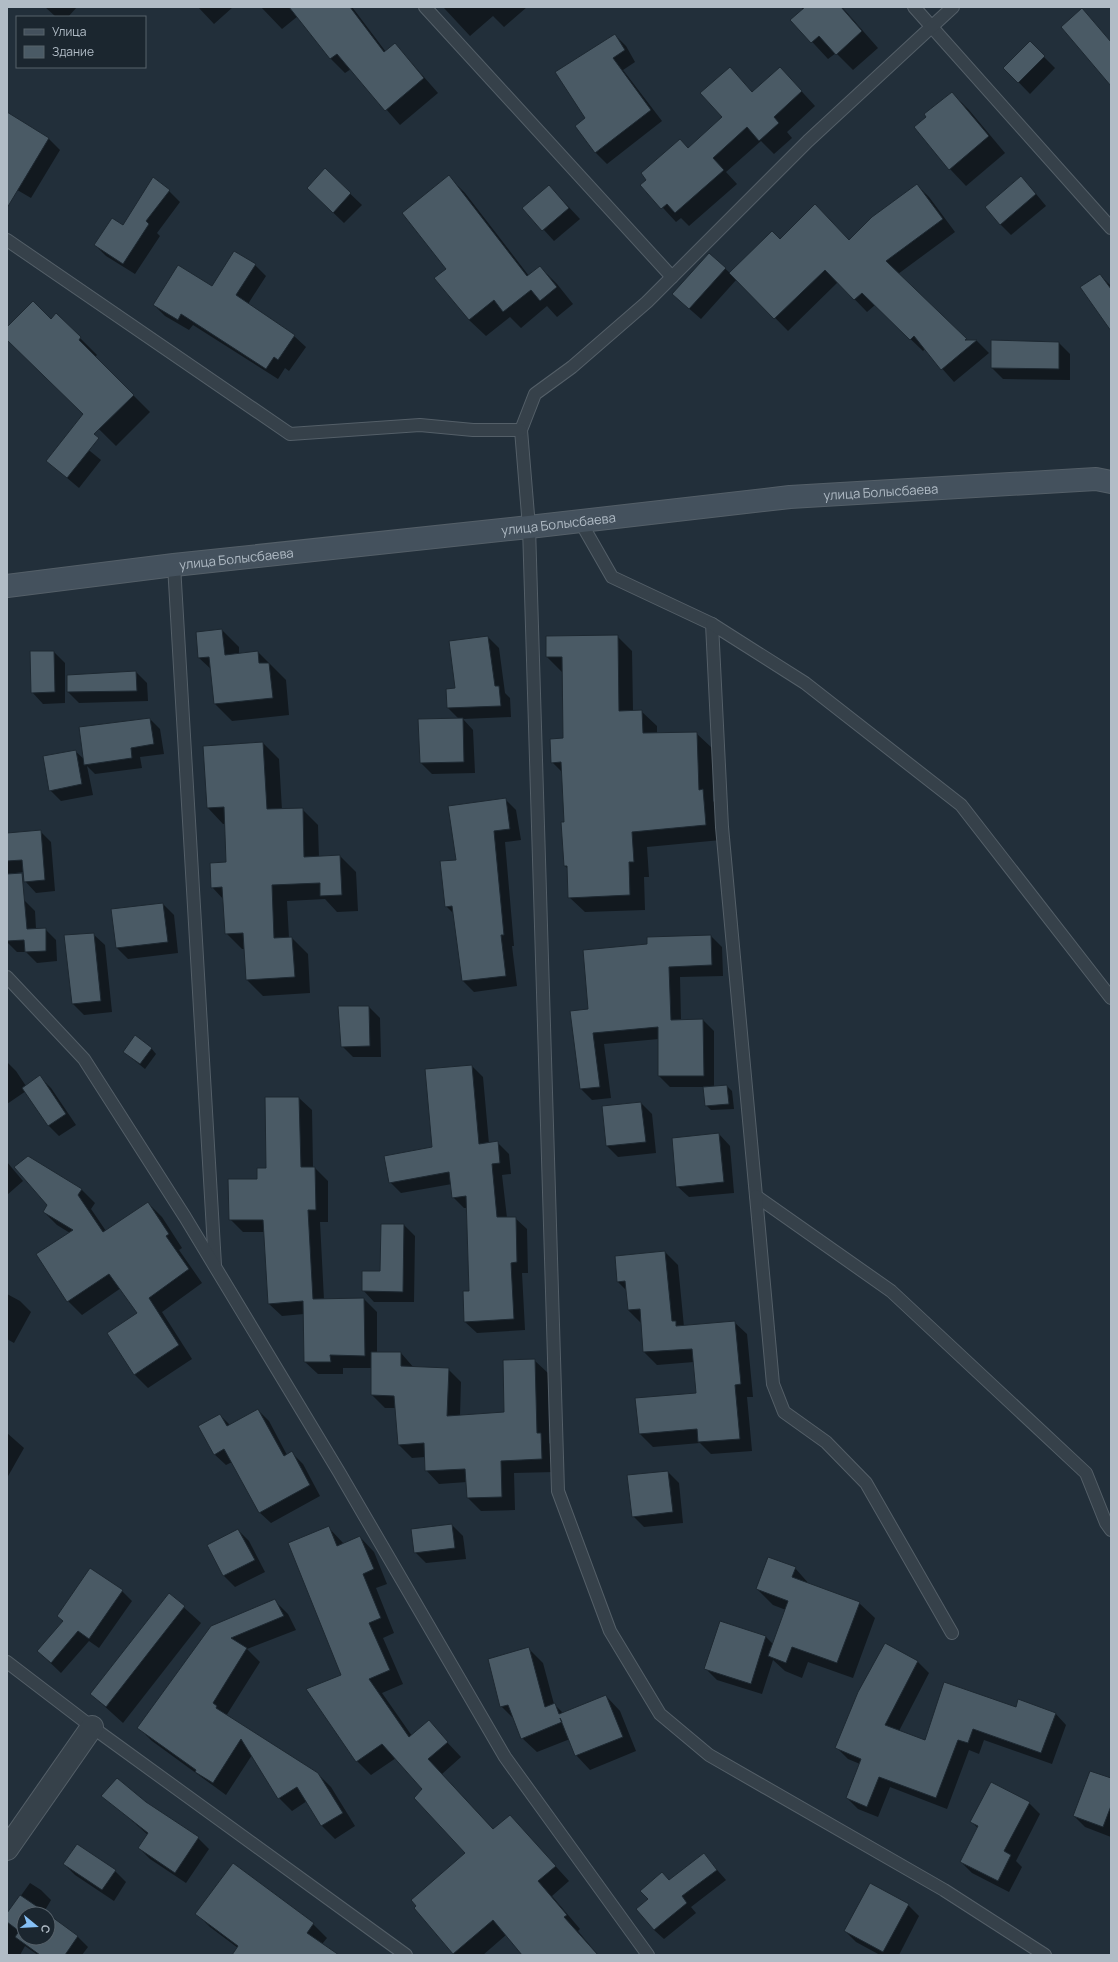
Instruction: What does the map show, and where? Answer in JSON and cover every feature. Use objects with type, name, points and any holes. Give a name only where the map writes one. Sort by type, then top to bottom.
[{"type":"street","name":"улица Болысбаева","points":[[7,586],[174,565],[790,497],[1096,479],[1111,482]]},
{"type":"street","points":[[7,1849],[92,1727]]},
{"type":"lane","points":[[425,7],[672,277]]},
{"type":"lane","points":[[914,7],[1111,228]]},
{"type":"lane","points":[[953,7],[808,141],[647,302],[572,367],[534,394],[521,430],[529,527],[558,1490],[610,1631],[660,1714],[709,1755],[944,1890],[1045,1955]]},
{"type":"lane","points":[[7,240],[290,434],[420,425],[473,430],[521,430]]},
{"type":"lane","points":[[580,521],[612,577],[712,624],[805,683],[961,806],[1111,998]]},
{"type":"lane","points":[[174,565],[215,1266]]},
{"type":"lane","points":[[712,624],[722,826],[773,1384],[784,1412],[826,1442],[866,1483],[952,1633]]},
{"type":"lane","points":[[7,978],[84,1059],[215,1266],[339,1472],[505,1757],[648,1955]]},
{"type":"lane","points":[[756,1196],[891,1291],[1081,1467],[1086,1473],[1106,1523],[1111,1530]]},
{"type":"lane","points":[[7,1662],[92,1727],[406,1955]]},
{"type":"building","points":[[289,7],[350,7],[384,52],[395,43],[424,78],[385,111],[337,54],[330,59]]},
{"type":"building","points":[[805,7],[841,7],[862,31],[836,55],[819,36],[811,43],[790,20]]},
{"type":"building","points":[[1082,8],[1111,42],[1111,86],[1061,27]]},
{"type":"building","points":[[615,34],[625,50],[613,58],[651,110],[595,153],[575,126],[585,118],[555,72]]},
{"type":"building","points":[[1030,41],[1045,56],[1018,83],[1003,68]]},
{"type":"building","points":[[730,67],[752,92],[780,67],[802,91],[774,117],[779,123],[759,141],[747,127],[713,158],[724,170],[675,213],[667,204],[661,209],[640,185],[646,180],[641,173],[680,139],[688,148],[722,117],[700,93]]},
{"type":"building","points":[[952,92],[989,136],[949,170],[914,127],[926,117],[924,114]]},
{"type":"building","points":[[7,112],[49,138],[7,208]]},
{"type":"building","points":[[325,168],[351,193],[333,213],[307,188]]},
{"type":"building","points":[[449,175],[527,276],[540,266],[557,287],[540,301],[531,290],[503,312],[494,300],[469,320],[434,278],[446,269],[402,213]]},
{"type":"building","points":[[1021,176],[1036,194],[1000,225],[985,207]]},
{"type":"building","points":[[153,177],[170,190],[146,221],[149,224],[123,264],[94,245],[112,218],[123,225]]},
{"type":"building","points":[[917,184],[943,219],[886,261],[967,339],[965,340],[977,340],[941,370],[914,336],[910,340],[862,293],[854,300],[825,270],[774,319],[729,273],[772,231],[780,239],[815,204],[849,240],[872,217]]},
{"type":"building","points":[[549,185],[569,208],[542,231],[522,208]]},
{"type":"building","points":[[234,251],[256,264],[236,295],[295,335],[278,360],[274,357],[266,369],[181,314],[178,320],[153,305],[178,265],[212,286]]},
{"type":"building","points":[[709,253],[726,268],[689,309],[672,294]]},
{"type":"building","points":[[1100,274],[1111,289],[1111,331],[1080,287]]},
{"type":"building","points":[[33,301],[51,319],[56,313],[81,337],[79,340],[134,395],[94,434],[99,438],[67,478],[46,461],[83,414],[7,340],[7,327]]},
{"type":"building","points":[[991,340],[1059,342],[1059,369],[991,368]]},
{"type":"building","points":[[222,629],[225,655],[258,651],[259,663],[269,663],[273,698],[214,704],[209,657],[198,658],[196,632]]},
{"type":"building","points":[[618,635],[619,711],[642,710],[643,733],[697,732],[699,790],[703,789],[706,825],[632,832],[634,862],[629,862],[630,895],[568,898],[567,866],[564,866],[561,822],[564,822],[561,762],[551,763],[550,739],[563,738],[562,657],[546,657],[546,636]]},
{"type":"building","points":[[488,636],[495,686],[499,686],[501,706],[447,708],[446,689],[455,688],[449,641]]},
{"type":"building","points":[[30,651],[54,651],[55,692],[31,693]]},
{"type":"building","points":[[136,671],[137,691],[67,692],[67,675]]},
{"type":"building","points":[[150,718],[154,744],[131,748],[132,758],[84,765],[79,727]]},
{"type":"building","points":[[463,718],[464,762],[420,763],[418,719]]},
{"type":"building","points":[[263,742],[267,809],[303,808],[304,857],[340,855],[342,895],[320,896],[320,883],[272,885],[274,938],[292,937],[295,977],[246,980],[243,933],[225,934],[222,887],[211,888],[210,863],[226,862],[224,807],[207,808],[203,746]]},
{"type":"building","points":[[76,750],[82,784],[49,791],[43,756]]},
{"type":"building","points":[[506,798],[510,829],[494,831],[504,935],[501,935],[506,976],[462,981],[452,906],[445,907],[440,861],[456,860],[448,806]]},
{"type":"building","points":[[41,830],[45,880],[24,882],[22,860],[7,861],[7,833]]},
{"type":"building","points":[[22,873],[27,929],[46,928],[46,951],[25,952],[24,940],[7,941],[7,874]]},
{"type":"building","points":[[163,903],[168,942],[116,948],[111,909]]},
{"type":"building","points":[[94,933],[101,1001],[72,1004],[64,935]]},
{"type":"building","points":[[711,935],[712,965],[669,967],[671,1020],[703,1019],[704,1076],[658,1076],[658,1027],[593,1033],[600,1087],[580,1089],[570,1011],[588,1009],[583,950],[647,944],[647,937]]},
{"type":"building","points":[[338,1006],[369,1006],[370,1046],[341,1047]]},
{"type":"building","points":[[135,1035],[152,1048],[140,1064],[123,1052]]},
{"type":"building","points":[[472,1065],[479,1144],[498,1141],[500,1163],[492,1164],[497,1217],[516,1217],[517,1262],[511,1263],[514,1319],[464,1322],[463,1291],[469,1291],[466,1196],[452,1198],[449,1172],[389,1183],[384,1156],[432,1147],[425,1069]]},
{"type":"building","points":[[40,1075],[66,1114],[48,1126],[22,1088]]},
{"type":"building","points":[[727,1085],[729,1104],[705,1106],[703,1087]]},
{"type":"building","points":[[265,1097],[299,1097],[301,1167],[315,1167],[316,1210],[308,1210],[313,1299],[364,1298],[365,1356],[330,1355],[331,1362],[304,1362],[303,1301],[268,1304],[263,1220],[229,1220],[228,1179],[257,1179],[257,1168],[266,1168]]},
{"type":"building","points":[[641,1102],[646,1142],[606,1146],[602,1106]]},
{"type":"building","points":[[719,1133],[724,1182],[676,1187],[672,1138]]},
{"type":"building","points":[[28,1156],[82,1189],[78,1195],[103,1232],[148,1202],[169,1234],[166,1236],[189,1269],[149,1298],[179,1345],[134,1375],[107,1333],[137,1313],[109,1274],[67,1302],[36,1254],[73,1230],[43,1212],[47,1205],[14,1167]]},
{"type":"building","points":[[381,1224],[404,1224],[403,1292],[362,1291],[362,1271],[380,1271]]},
{"type":"building","points":[[665,1251],[672,1321],[676,1321],[676,1326],[735,1321],[741,1384],[735,1385],[740,1439],[698,1442],[697,1429],[639,1434],[635,1398],[696,1393],[692,1349],[643,1352],[640,1309],[628,1310],[625,1281],[617,1282],[615,1256]]},
{"type":"building","points":[[371,1352],[401,1352],[401,1366],[449,1368],[447,1416],[504,1412],[503,1360],[535,1359],[537,1433],[541,1433],[542,1459],[501,1461],[502,1497],[467,1498],[465,1469],[425,1471],[424,1443],[398,1445],[394,1396],[371,1395]]},
{"type":"building","points":[[258,1409],[284,1456],[292,1451],[310,1485],[259,1513],[224,1449],[214,1455],[198,1426],[220,1414],[227,1426]]},
{"type":"building","points":[[668,1471],[673,1512],[632,1517],[627,1475]]},
{"type":"building","points":[[452,1524],[455,1548],[414,1553],[411,1529]]},
{"type":"building","points":[[329,1526],[337,1546],[360,1536],[374,1569],[363,1574],[381,1618],[369,1623],[390,1670],[369,1679],[409,1737],[429,1720],[448,1742],[428,1759],[493,1829],[510,1815],[556,1866],[538,1881],[567,1915],[564,1917],[598,1955],[522,1955],[493,1920],[453,1954],[414,1908],[416,1906],[411,1900],[465,1853],[414,1798],[422,1789],[382,1744],[356,1762],[306,1689],[341,1675],[288,1543]]},
{"type":"building","points":[[238,1529],[255,1560],[223,1576],[207,1545]]},
{"type":"building","points":[[768,1557],[796,1567],[792,1577],[860,1602],[837,1663],[792,1647],[786,1663],[768,1656],[788,1601],[756,1589]]},
{"type":"building","points":[[90,1568],[123,1590],[89,1639],[78,1631],[51,1663],[37,1651],[63,1621],[57,1616]]},
{"type":"building","points":[[169,1593],[185,1606],[106,1707],[90,1694]]},
{"type":"building","points":[[275,1599],[284,1616],[231,1638],[247,1648],[213,1703],[217,1706],[216,1708],[318,1773],[343,1813],[321,1826],[297,1787],[278,1799],[241,1739],[213,1783],[195,1772],[196,1770],[137,1728],[211,1626]]},
{"type":"building","points":[[720,1621],[766,1636],[751,1684],[704,1669]]},
{"type":"building","points":[[885,1643],[918,1661],[885,1725],[925,1740],[944,1682],[1016,1707],[1018,1699],[1056,1713],[1041,1753],[973,1729],[968,1743],[958,1740],[936,1798],[879,1777],[867,1807],[846,1798],[861,1759],[835,1748],[858,1692]]},
{"type":"building","points":[[529,1647],[545,1707],[555,1703],[559,1714],[606,1695],[623,1737],[575,1756],[562,1722],[521,1739],[508,1705],[500,1707],[488,1659]]},
{"type":"building","points":[[1090,1771],[1111,1778],[1111,1806],[1103,1827],[1073,1816]]},
{"type":"building","points":[[117,1778],[146,1802],[199,1837],[175,1873],[138,1848],[148,1833],[101,1796]]},
{"type":"building","points":[[991,1782],[1030,1802],[1004,1851],[1011,1855],[998,1881],[960,1862],[978,1826],[970,1822]]},
{"type":"building","points":[[77,1844],[116,1870],[102,1890],[63,1864]]},
{"type":"building","points":[[704,1853],[717,1870],[682,1896],[687,1903],[654,1930],[636,1909],[648,1899],[640,1891],[662,1872],[669,1880]]},
{"type":"building","points":[[233,1863],[314,1923],[307,1933],[339,1955],[232,1955],[238,1946],[195,1914]]},
{"type":"building","points":[[870,1883],[909,1904],[883,1952],[844,1931]]},
{"type":"building","points":[[20,1895],[36,1906],[16,1906],[16,1929],[7,1922],[7,1913]]},
{"type":"building","points":[[56,1920],[78,1936],[65,1955],[40,1955],[28,1946],[56,1946]]}]
